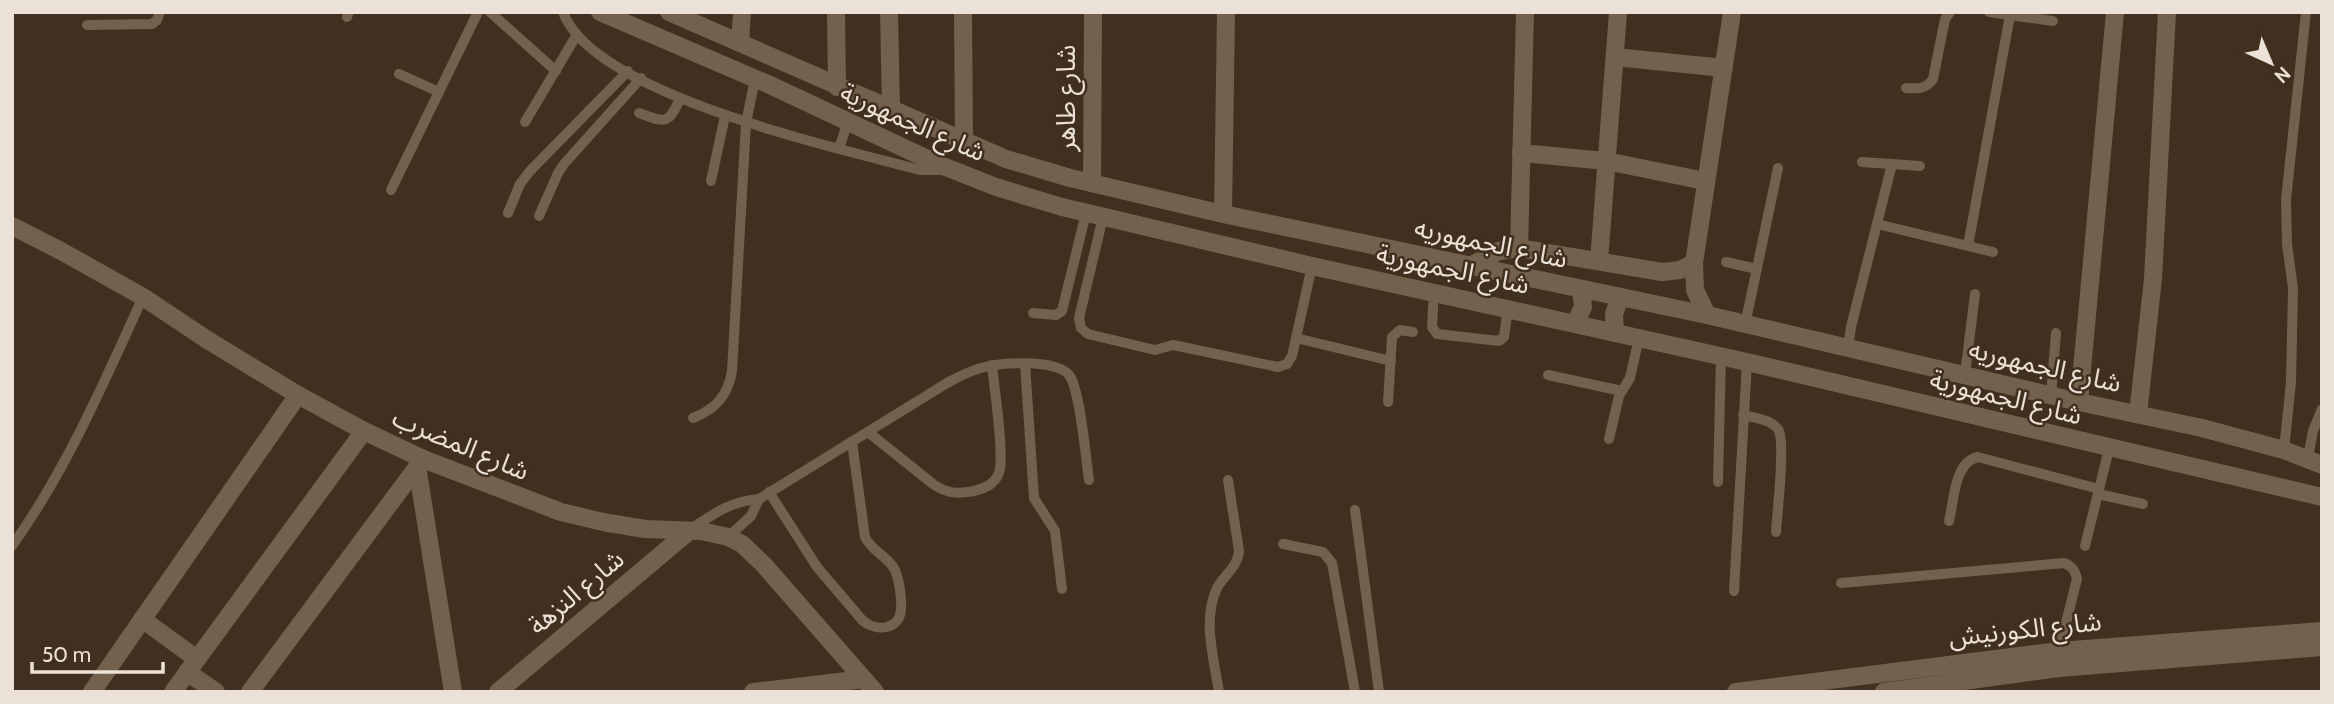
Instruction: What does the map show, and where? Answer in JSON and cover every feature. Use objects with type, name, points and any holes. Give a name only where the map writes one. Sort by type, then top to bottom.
[{"type":"street","name":"شارع الجمهورية","points":[[600,12],[952,169],[996,187],[1095,215],[1312,266],[1508,307],[2322,497]]},
{"type":"street","name":"شارع الجمهوريه","points":[[669,12],[1006,159],[1093,183],[1223,214],[1707,315],[2138,414],[2284,450],[2315,462]]},
{"type":"street","points":[[740,43],[742,12]]},
{"type":"street","points":[[836,12],[837,87]]},
{"type":"street","points":[[889,12],[891,110]]},
{"type":"street","points":[[963,12],[964,140]]},
{"type":"street","name":"شارع طاهر","points":[[1093,12],[1093,183]]},
{"type":"street","points":[[1223,214],[1226,12]]},
{"type":"street","points":[[1519,248],[1525,12]]},
{"type":"street","points":[[1599,261],[1618,12]]},
{"type":"street","points":[[1707,315],[1695,290],[1694,263],[1732,12]]},
{"type":"street","points":[[2079,402],[2115,12]]},
{"type":"street","points":[[2138,414],[2153,279],[2167,12]]},
{"type":"street","points":[[1615,57],[1724,68]]},
{"type":"street","points":[[1521,153],[1606,161],[1705,181]]},
{"type":"street","name":"شارع المضرب","points":[[12,226],[143,297],[206,340],[420,462],[561,512],[603,522],[715,533],[729,537],[742,544],[764,565],[869,685]]},
{"type":"street","points":[[1470,266],[1499,251],[1519,248],[1662,272],[1680,270],[1694,263]]},
{"type":"street","points":[[1575,323],[1583,307],[1581,289]]},
{"type":"street","points":[[1615,332],[1614,314],[1620,297]]},
{"type":"street","points":[[92,692],[299,395]]},
{"type":"street","points":[[173,692],[364,431]]},
{"type":"street","points":[[250,692],[420,462]]},
{"type":"street","points":[[420,462],[453,692]]},
{"type":"street","name":"شارع النزهة","points":[[498,692],[688,532]]},
{"type":"street","points":[[142,619],[216,692]]},
{"type":"street","name":"شارع الكورنيش","points":[[1736,692],[2059,651],[2322,631]]},
{"type":"street","name":"شارع الكورنيش","points":[[1884,692],[2059,668],[2322,647]]},
{"type":"street","points":[[753,692],[869,685]]},
{"type":"lane","points":[[87,25],[152,24],[160,12]]},
{"type":"lane","points":[[391,190],[478,12]]},
{"type":"lane","points":[[490,12],[556,71]]},
{"type":"lane","points":[[563,12],[568,26],[576,36],[628,71],[680,98],[746,123],[920,170],[952,169]]},
{"type":"lane","points":[[1906,88],[1919,89],[1930,84],[1933,79],[1945,19],[1950,12]]},
{"type":"lane","points":[[1989,12],[2053,21]]},
{"type":"lane","points":[[2284,450],[2291,382],[2293,303],[2286,200],[2306,12]]},
{"type":"lane","points":[[1968,246],[2010,15]]},
{"type":"lane","points":[[525,122],[576,36]]},
{"type":"lane","points":[[508,212],[520,184],[530,171],[628,71]]},
{"type":"lane","points":[[399,74],[439,92]]},
{"type":"lane","points":[[539,216],[564,164],[641,78]]},
{"type":"lane","points":[[693,418],[705,413],[724,396],[732,371],[746,123],[755,79]]},
{"type":"lane","points":[[639,113],[661,121],[667,120],[680,98]]},
{"type":"lane","points":[[711,181],[725,116]]},
{"type":"lane","points":[[839,148],[848,122]]},
{"type":"lane","points":[[1862,162],[1920,166]]},
{"type":"lane","points":[[1849,348],[1892,164]]},
{"type":"lane","points":[[1745,325],[1778,168]]},
{"type":"lane","points":[[1033,313],[1056,315],[1062,311],[1095,215]]},
{"type":"lane","points":[[1095,215],[1079,318],[1084,332],[1155,350],[1173,345],[1283,366],[1291,360],[1312,266]]},
{"type":"lane","points":[[1877,223],[1993,252]]},
{"type":"lane","points":[[1726,262],[1757,269]]},
{"type":"lane","points":[[1434,291],[1432,327],[1440,335],[1499,341],[1504,337],[1508,307]]},
{"type":"lane","points":[[1965,374],[1975,294]]},
{"type":"lane","points":[[12,546],[52,484],[88,417],[143,297]]},
{"type":"lane","points":[[1388,402],[1394,334],[1400,330],[1413,332]]},
{"type":"lane","points":[[2051,396],[2056,332]]},
{"type":"lane","points":[[1296,338],[1391,361]]},
{"type":"lane","points":[[1609,439],[1622,391],[1630,378],[1639,338]]},
{"type":"lane","points":[[1718,481],[1721,356]]},
{"type":"lane","points":[[1734,591],[1747,362]]},
{"type":"lane","points":[[1024,364],[1034,498],[1055,531],[1062,589]]},
{"type":"lane","points":[[867,432],[945,491],[958,494],[989,486],[999,472],[1000,463],[992,365]]},
{"type":"lane","points":[[688,532],[729,505],[759,499],[947,383],[992,365],[1055,366],[1069,374],[1074,382],[1089,480]]},
{"type":"lane","points":[[1548,375],[1622,391]]},
{"type":"lane","points":[[2315,462],[2313,431],[2322,409]]},
{"type":"lane","points":[[1744,415],[1773,424],[1783,437],[1776,532]]},
{"type":"lane","points":[[769,492],[817,567],[863,621],[878,629],[895,623],[902,607],[896,575],[891,564],[873,551],[865,537],[852,442]]},
{"type":"lane","points":[[2085,546],[2109,449]]},
{"type":"lane","points":[[1949,522],[1962,468],[1971,459],[1978,457],[2143,504]]},
{"type":"lane","points":[[1219,692],[1211,637],[1211,612],[1217,588],[1235,565],[1239,551],[1228,481]]},
{"type":"lane","points":[[729,537],[751,516],[759,499]]},
{"type":"lane","points":[[1355,510],[1379,692]]},
{"type":"lane","points":[[1283,544],[1323,552],[1332,563],[1355,692]]},
{"type":"lane","points":[[1841,583],[2064,563],[2071,566],[2077,579],[2059,651]]}]
